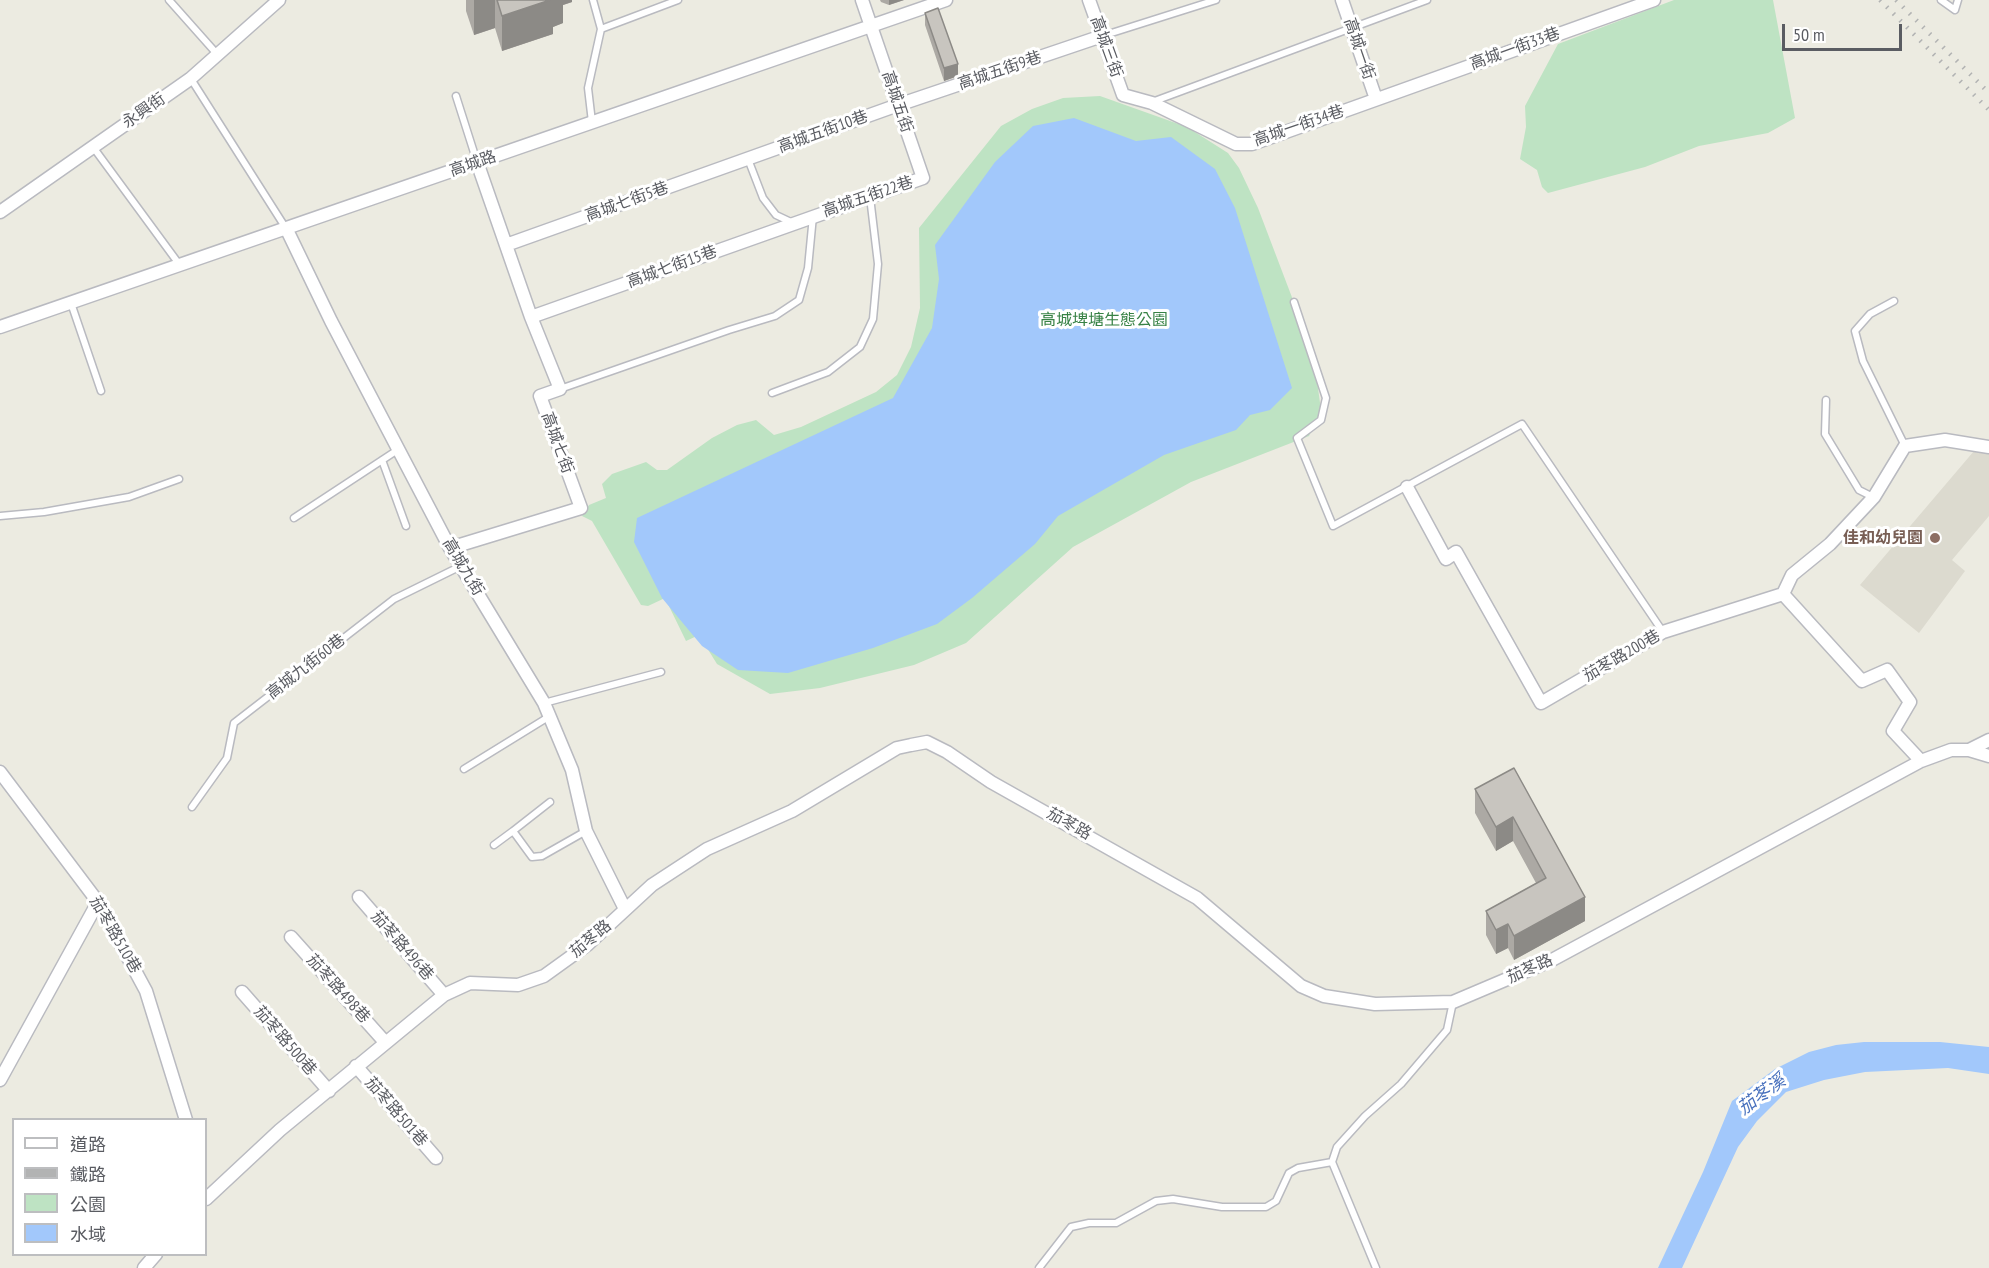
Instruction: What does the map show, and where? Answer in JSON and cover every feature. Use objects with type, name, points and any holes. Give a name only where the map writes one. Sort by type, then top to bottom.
[{"type":"street","name":"永興街","points":[[0,212],[190,79],[279,0]]},
{"type":"street","name":"高城五街","points":[[861,0],[923,178]]},
{"type":"street","name":"高城路","points":[[0,327],[179,264],[287,230],[946,0]]},
{"type":"street","name":"高城三街","points":[[1089,0],[1123,95]]},
{"type":"street","name":"高城一街","points":[[1342,0],[1376,99]]},
{"type":"street","name":"高城一街33巷","points":[[1376,99],[1654,0]]},
{"type":"street","name":"高城五街9巷","points":[[898,105],[1102,36]]},
{"type":"street","name":"高城一街34巷","points":[[1123,95],[1152,103],[1227,142],[1244,144],[1252,144],[1376,99]]},
{"type":"street","name":"高城五街10巷","points":[[748,159],[898,105]]},
{"type":"street","name":"高城七街5巷","points":[[506,245],[748,159]]},
{"type":"street","name":"高城七街","points":[[450,548],[581,508],[540,396],[561,389],[531,317],[477,162]]},
{"type":"street","name":"高城五街22巷","points":[[813,216],[923,178]]},
{"type":"street","name":"高城七街15巷","points":[[531,317],[813,216]]},
{"type":"street","name":"高城九街","points":[[287,230],[450,548],[551,716],[572,770],[586,831],[625,909]]},
{"type":"street","points":[[1921,761],[1893,731],[1910,702],[1887,670],[1862,681],[1783,594],[1792,575],[1830,544],[1874,497],[1905,446],[1945,440],[1989,447]]},
{"type":"street","name":"茄苳路200巷","points":[[1407,487],[1446,559],[1456,552],[1541,703],[1663,632],[1783,594]]},
{"type":"street","points":[[1969,750],[1989,740]]},
{"type":"street","name":"茄苳路","points":[[207,1196],[384,1041],[444,995],[470,983],[528,984],[544,976],[587,945],[652,885],[707,849],[792,811],[897,748],[927,742],[992,782],[1197,898],[1301,986],[1323,996],[1375,1004],[1453,1002],[1552,960],[1921,761],[1951,750],[1969,750],[1989,756]]},
{"type":"street","name":"茄苳路510巷","points":[[0,772],[98,902],[147,991],[186,1118]]},
{"type":"street","name":"茄苳路496巷","points":[[359,897],[444,995]]},
{"type":"street","points":[[0,1080],[98,902]]},
{"type":"street","name":"茄苳路498巷","points":[[291,937],[384,1041]]},
{"type":"street","name":"茄苳路500巷","points":[[242,992],[328,1091]]},
{"type":"street","name":"茄苳路501巷","points":[[356,1066],[436,1158]]},
{"type":"street","points":[[144,1268],[154,1256]]},
{"type":"lane","points":[[169,0],[218,55]]},
{"type":"lane","points":[[592,122],[588,88],[601,29],[593,0]]},
{"type":"lane","points":[[601,29],[678,0]]},
{"type":"lane","points":[[1102,36],[1216,0]]},
{"type":"lane","points":[[1152,103],[1351,26],[1427,0]]},
{"type":"lane","points":[[1941,0],[1955,10],[1958,0]]},
{"type":"lane","points":[[190,79],[287,230]]},
{"type":"lane","points":[[456,96],[477,162]]},
{"type":"lane","points":[[92,146],[179,264]]},
{"type":"lane","points":[[748,159],[763,198],[776,215],[793,223]]},
{"type":"lane","points":[[772,393],[828,372],[860,347],[873,319],[878,264],[870,196]]},
{"type":"lane","points":[[561,389],[775,316],[799,300],[808,268],[813,216]]},
{"type":"lane","points":[[1894,300],[1870,314],[1855,331],[1863,362],[1905,446]]},
{"type":"lane","points":[[1294,302],[1326,398],[1321,420],[1297,438],[1334,526],[1522,424],[1663,632]]},
{"type":"lane","points":[[71,303],[101,391]]},
{"type":"lane","points":[[1826,400],[1825,434],[1859,490],[1874,497]]},
{"type":"lane","points":[[294,518],[400,448]]},
{"type":"lane","points":[[382,460],[406,526]]},
{"type":"lane","points":[[0,516],[44,512],[129,497],[179,479]]},
{"type":"lane","name":"高城九街60巷","points":[[192,807],[227,758],[234,723],[394,599],[461,566]]},
{"type":"lane","points":[[544,703],[661,672]]},
{"type":"lane","points":[[464,769],[551,716]]},
{"type":"lane","points":[[494,845],[550,802]]},
{"type":"lane","points":[[513,831],[527,852],[537,858],[586,831]]},
{"type":"lane","points":[[1376,1268],[1332,1162],[1338,1147],[1365,1116],[1401,1084],[1447,1030],[1453,1002]]},
{"type":"lane","points":[[1038,1268],[1071,1227],[1089,1223],[1116,1223],[1156,1201],[1173,1199],[1222,1207],[1266,1207],[1276,1201],[1289,1173],[1298,1168],[1332,1162]]},
{"type":"shaded area","name":"佳和幼兒園","points":[[1974,451],[1989,454],[1989,516],[1952,560],[1965,571],[1919,633],[1860,585]]},
{"type":"green space","points":[[1674,0],[1773,0],[1795,118],[1768,133],[1699,146],[1645,167],[1548,193],[1542,187],[1537,170],[1520,159],[1526,127],[1525,106],[1558,44]]},
{"type":"green space","name":"高城埤塘生態公園","points":[[1100,96],[1187,127],[1228,153],[1239,168],[1258,208],[1293,300],[1317,381],[1321,410],[1309,436],[1191,482],[1073,547],[966,643],[914,665],[820,688],[770,694],[717,664],[699,635],[686,641],[665,598],[648,606],[641,605],[592,521],[582,516],[589,505],[606,498],[602,484],[612,474],[646,462],[657,470],[667,470],[712,438],[737,425],[756,420],[774,435],[801,427],[876,392],[897,375],[911,347],[920,308],[919,228],[1001,126],[1032,109],[1063,98]]},
{"type":"water","name":"高城埤塘生態公園","points":[[1074,118],[1136,141],[1171,137],[1215,169],[1235,208],[1292,388],[1270,410],[1250,415],[1236,430],[1164,455],[1058,516],[1035,544],[972,598],[937,624],[873,648],[788,673],[738,670],[702,646],[662,598],[634,542],[637,518],[893,398],[932,328],[939,279],[935,245],[995,162],[1033,126]]},
{"type":"water","name":"茄苳溪","points":[[1864,1042],[1940,1042],[1989,1047],[1989,1074],[1948,1068],[1865,1072],[1824,1080],[1786,1092],[1757,1121],[1738,1147],[1682,1268],[1658,1268],[1703,1172],[1732,1101],[1775,1069],[1809,1052],[1836,1045]]},
{"type":"building","points":[[497,0],[550,0],[502,16]]},
{"type":"building","points":[[938,8],[958,64],[944,68],[925,13]]},
{"type":"building","points":[[1514,768],[1585,897],[1514,936],[1508,924],[1496,930],[1486,911],[1546,878],[1513,817],[1496,827],[1475,789]]},
{"type":"railway","points":[[1880,0],[1989,110]]},
{"type":"railway","points":[[1896,0],[1989,93]]},
{"type":"place","name":"佳和幼兒園","points":[[1935,538]]}]
